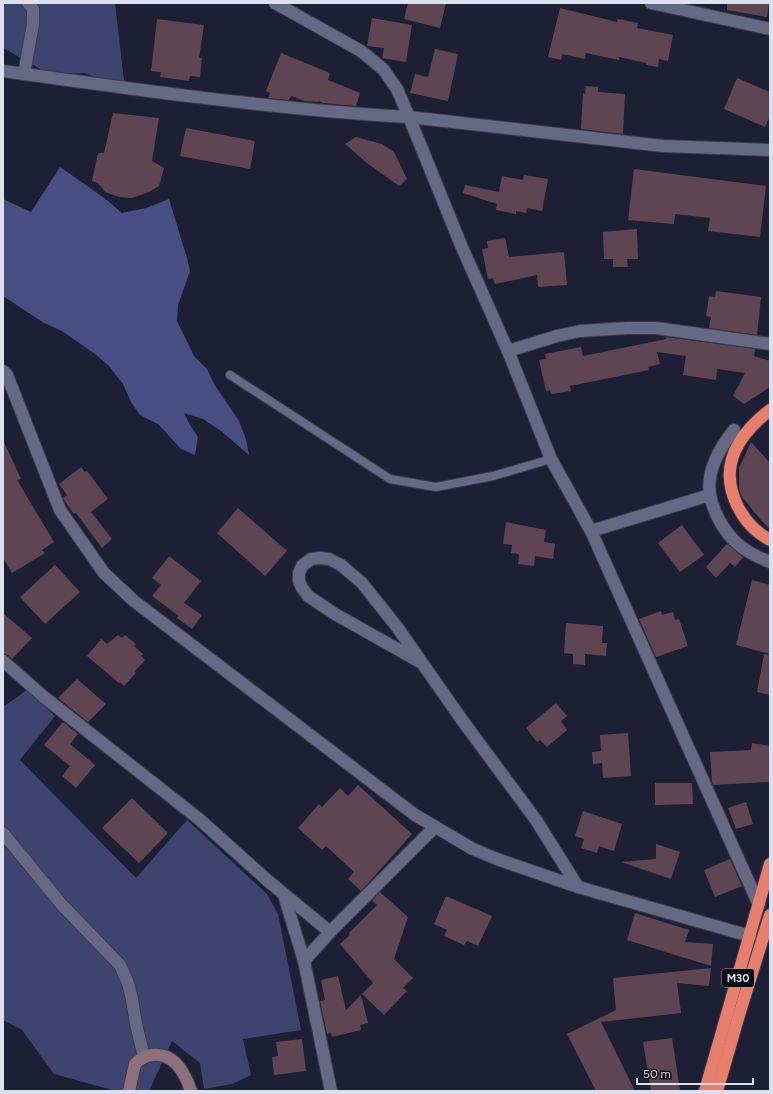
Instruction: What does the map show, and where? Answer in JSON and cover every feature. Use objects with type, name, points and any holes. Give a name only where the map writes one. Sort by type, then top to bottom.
[{"type":"highway","points":[[770,410],[756,421],[736,446],[731,460],[730,483],[732,494],[737,505],[750,526],[770,540]]},
{"type":"highway","name":"M30","points":[[705,1091],[770,864]]},
{"type":"highway","name":"M30","points":[[717,1091],[770,915]]},
{"type":"street","points":[[24,74],[33,24],[33,9],[28,3]]},
{"type":"street","points":[[275,3],[361,51],[382,69],[397,89],[410,117],[461,245],[508,351],[552,459],[590,531],[759,905]]},
{"type":"street","points":[[651,3],[770,29]]},
{"type":"street","points":[[3,71],[205,99],[342,113],[410,117],[663,146],[770,150]]},
{"type":"street","points":[[508,351],[557,336],[580,331],[627,328],[656,328],[770,344]]},
{"type":"street","points":[[3,371],[7,375],[20,405],[60,510],[104,573],[134,601],[415,815],[473,849],[497,859],[578,887],[750,936]]},
{"type":"street","points":[[734,430],[725,441],[714,465],[711,477],[710,495],[715,511],[735,541],[751,553],[770,562]]},
{"type":"street","points":[[590,531],[710,495]]},
{"type":"street","points":[[422,663],[334,614],[308,596],[299,581],[299,573],[302,566],[311,559],[320,558],[329,560],[341,565],[362,583],[384,610],[422,663],[462,720],[536,820],[578,887]]},
{"type":"street","points":[[3,660],[44,697],[199,819],[284,895],[330,932]]},
{"type":"street","points":[[304,961],[330,932],[435,827]]},
{"type":"street","points":[[3,833],[62,905],[120,965],[128,983],[144,1057]]},
{"type":"street","points":[[284,895],[304,961],[331,1091]]},
{"type":"street","points":[[129,1091],[135,1064],[144,1057],[157,1055],[172,1059],[182,1070],[191,1091]]},
{"type":"lane","points":[[230,375],[390,480],[436,487],[493,476],[552,459]]},
{"type":"shaded area","points":[[3,3],[115,3],[125,89],[85,73],[59,74],[46,72],[3,48]]},
{"type":"shaded area","points":[[60,167],[103,197],[122,213],[146,208],[169,199],[190,271],[178,305],[177,321],[194,356],[207,369],[214,384],[239,421],[246,439],[249,455],[221,431],[203,419],[184,413],[198,437],[195,455],[181,449],[158,424],[140,415],[131,402],[123,384],[109,366],[95,354],[62,331],[44,323],[3,296],[3,199],[31,212]]},
{"type":"shaded area","points":[[27,690],[55,716],[20,760],[136,878],[187,820],[267,894],[278,914],[301,1030],[243,1039],[251,1075],[232,1084],[204,1089],[200,1063],[172,1041],[149,1091],[116,1091],[54,1074],[22,1030],[3,1020],[3,707]]},
{"type":"building","points":[[408,3],[446,3],[440,28],[404,19]]},
{"type":"building","points":[[727,3],[769,3],[767,17],[727,10]]},
{"type":"building","points":[[560,8],[617,22],[618,19],[638,23],[637,28],[673,35],[668,61],[659,59],[658,67],[619,57],[619,60],[586,53],[585,59],[562,54],[561,60],[548,57]]},
{"type":"building","points":[[372,18],[412,25],[406,62],[382,58],[384,48],[367,46]]},
{"type":"building","points":[[157,19],[204,25],[199,58],[202,58],[200,77],[190,76],[189,81],[160,77],[161,72],[151,71]]},
{"type":"building","points":[[435,49],[458,54],[448,101],[410,93],[415,74],[428,77]]},
{"type":"building","points":[[281,53],[330,73],[328,80],[360,93],[356,106],[323,103],[318,101],[304,101],[291,96],[289,100],[268,98],[270,93],[266,91]]},
{"type":"building","points":[[737,78],[770,92],[770,116],[765,127],[724,109]]},
{"type":"building","points":[[586,86],[598,87],[598,92],[625,94],[623,134],[581,129],[583,93],[585,94]]},
{"type":"building","points":[[113,113],[159,118],[152,161],[164,168],[159,186],[149,192],[132,198],[119,197],[105,192],[98,183],[92,181],[98,153],[104,153]]},
{"type":"building","points":[[186,128],[255,141],[250,169],[180,156]]},
{"type":"building","points":[[356,137],[382,144],[394,152],[407,179],[399,186],[367,163],[345,144]]},
{"type":"building","points":[[634,169],[766,186],[760,237],[708,231],[710,218],[675,214],[674,224],[628,220]]},
{"type":"building","points":[[524,175],[548,179],[542,211],[527,208],[526,213],[516,211],[516,214],[496,210],[497,204],[463,193],[465,185],[499,192],[502,176],[523,180]]},
{"type":"building","points":[[637,229],[638,259],[627,259],[628,267],[613,267],[613,259],[604,259],[603,232]]},
{"type":"building","points":[[505,238],[509,257],[564,252],[567,285],[538,287],[537,275],[495,284],[493,278],[488,279],[482,249],[488,248],[487,241]]},
{"type":"building","points":[[716,291],[761,297],[757,335],[709,328],[711,317],[706,316],[709,296],[715,297]]},
{"type":"building","points":[[666,337],[755,349],[754,356],[770,361],[770,387],[744,404],[733,396],[745,373],[717,369],[716,380],[683,375],[686,356],[657,352],[660,364],[648,367],[649,370],[570,386],[571,391],[551,394],[550,390],[546,391],[539,360],[546,359],[545,354],[581,347],[583,356],[666,339]]},
{"type":"building","points":[[3,440],[21,479],[17,480],[54,542],[42,550],[45,553],[12,573],[3,558]]},
{"type":"building","points":[[751,442],[770,463],[770,529],[742,497],[739,489],[739,468]]},
{"type":"building","points":[[81,467],[85,472],[87,471],[108,499],[91,512],[112,539],[102,548],[76,513],[74,514],[64,500],[63,498],[67,495],[59,484]]},
{"type":"building","points":[[238,508],[287,551],[265,576],[217,533]]},
{"type":"building","points":[[506,522],[546,530],[544,542],[555,544],[553,559],[535,556],[534,566],[518,564],[519,554],[511,553],[512,545],[503,544]]},
{"type":"building","points":[[682,525],[704,555],[680,572],[658,543]]},
{"type":"building","points":[[727,544],[743,557],[735,567],[730,563],[716,578],[706,567]]},
{"type":"building","points":[[169,556],[201,581],[184,603],[202,615],[192,629],[177,618],[179,616],[152,596],[161,585],[152,578]]},
{"type":"building","points":[[55,565],[80,592],[45,624],[20,597]]},
{"type":"building","points":[[752,580],[770,585],[770,654],[736,645]]},
{"type":"building","points":[[661,611],[662,615],[673,612],[675,620],[679,619],[688,646],[656,657],[639,619]]},
{"type":"building","points":[[3,613],[32,638],[12,659],[8,655],[3,654]]},
{"type":"building","points":[[566,623],[603,626],[602,643],[607,643],[606,656],[585,654],[585,665],[573,664],[573,654],[564,653]]},
{"type":"building","points":[[118,635],[122,638],[125,635],[136,644],[134,646],[143,654],[141,656],[145,660],[124,686],[87,656],[101,639],[107,644]]},
{"type":"building","points":[[764,654],[770,655],[770,695],[757,692]]},
{"type":"building","points":[[77,679],[106,704],[88,722],[58,698]]},
{"type":"building","points":[[556,703],[567,716],[561,721],[567,730],[547,747],[540,740],[537,742],[526,728]]},
{"type":"building","points":[[63,722],[78,734],[70,744],[95,765],[76,788],[62,776],[70,766],[44,745]]},
{"type":"building","points":[[628,733],[631,776],[603,778],[602,763],[593,764],[592,752],[601,751],[600,735]]},
{"type":"building","points":[[752,743],[770,746],[770,782],[713,785],[710,752],[751,750]]},
{"type":"building","points":[[655,783],[692,783],[693,804],[655,805]]},
{"type":"building","points":[[358,785],[412,834],[361,891],[348,879],[354,872],[326,846],[322,850],[298,828],[319,804],[322,807],[340,788],[348,796]]},
{"type":"building","points":[[132,798],[168,833],[139,863],[102,828]]},
{"type":"building","points":[[746,802],[753,824],[736,829],[728,808]]},
{"type":"building","points":[[583,811],[622,824],[614,851],[599,846],[597,853],[581,848],[584,839],[575,836]]},
{"type":"building","points":[[656,844],[680,852],[671,879],[621,862],[656,859]]},
{"type":"building","points":[[730,859],[742,886],[715,897],[704,870]]},
{"type":"building","points":[[380,892],[408,917],[394,959],[413,978],[403,988],[407,991],[384,1015],[362,994],[373,983],[340,944],[377,905],[372,901]]},
{"type":"building","points":[[446,896],[492,916],[478,946],[467,941],[464,945],[444,936],[447,930],[434,924]]},
{"type":"building","points":[[635,913],[689,930],[685,942],[713,944],[711,966],[627,940]]},
{"type":"building","points":[[711,968],[709,986],[677,983],[681,1013],[601,1022],[635,1091],[596,1091],[567,1034],[616,1010],[613,978]]},
{"type":"building","points":[[338,976],[346,1010],[361,995],[368,1023],[360,1025],[361,1030],[332,1037],[331,1033],[327,1034],[320,1001],[325,1000],[321,980]]},
{"type":"building","points":[[672,1038],[680,1090],[651,1091],[643,1042]]},
{"type":"building","points":[[302,1039],[306,1071],[274,1075],[272,1057],[278,1056],[276,1042]]}]
